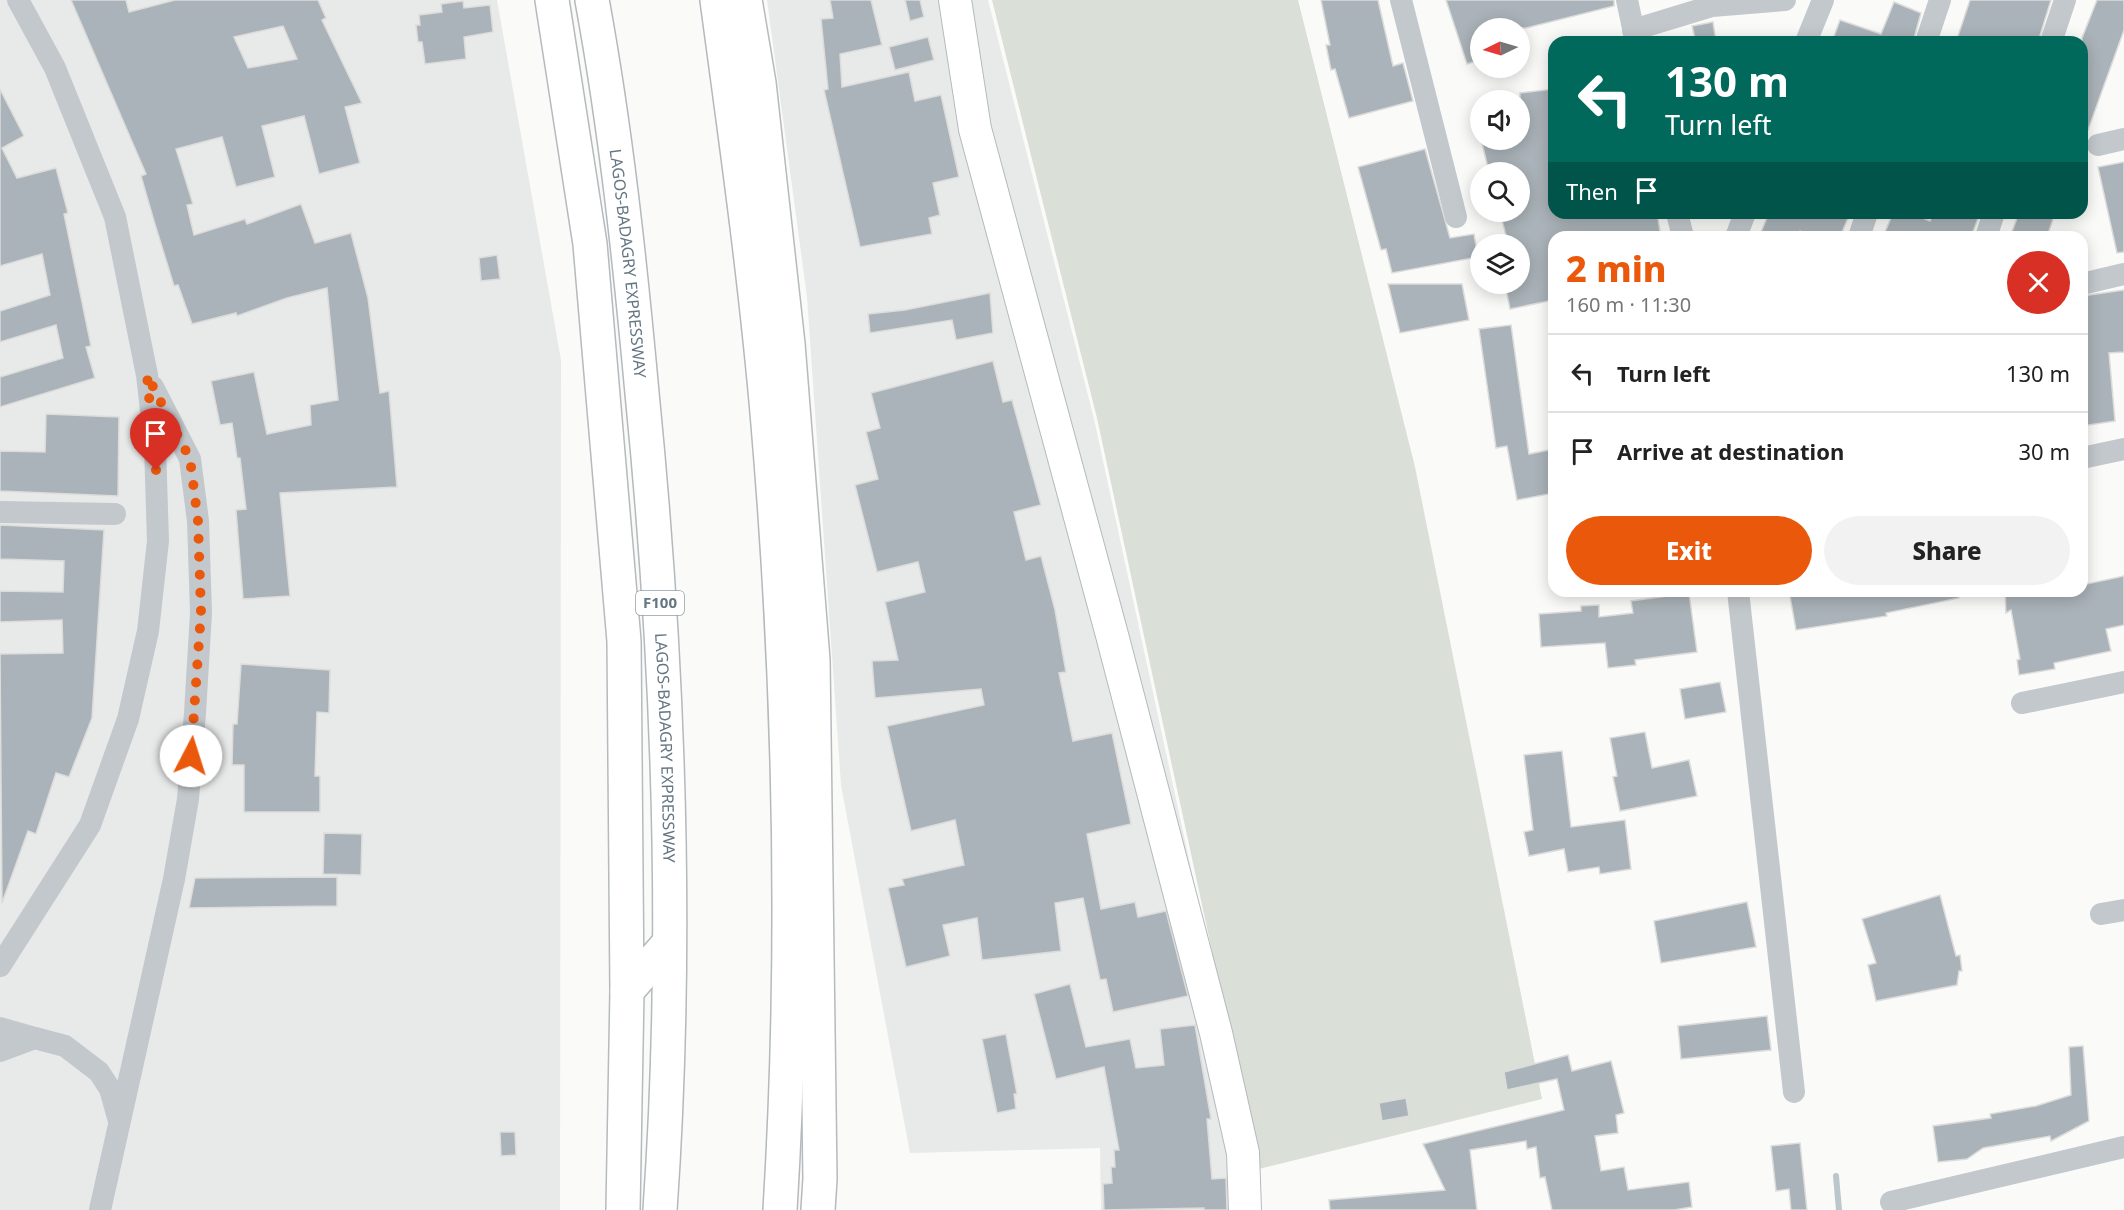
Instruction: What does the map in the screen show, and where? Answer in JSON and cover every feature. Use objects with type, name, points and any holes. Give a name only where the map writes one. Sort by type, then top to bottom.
[{"type":"main road","name":"LAGOS-BADAGRY EXPRESSWAY","points":[[552,0],[590,244],[624,641],[627,991],[623,1210]]},
{"type":"main road","name":"LAGOS-BADAGRY EXPRESSWAY","points":[[592,0],[628,245],[650,469],[662,629],[669,943],[666,1124],[660,1210]]},
{"type":"main road","points":[[717,0],[744,203],[768,423],[782,614],[788,819],[786,1114],[780,1210]]},
{"type":"main road","points":[[745,0],[759,83],[788,344],[813,660],[819,1194],[829,1210]]},
{"type":"main road","points":[[955,0],[975,129],[1112,635],[1216,1033],[1243,1153],[1245,1210]]},
{"type":"main road","points":[[627,991],[669,943]]},
{"type":"street","points":[[0,966],[90,825],[128,719],[148,631],[158,541],[154,446],[147,375],[115,216],[55,68],[18,0]]},
{"type":"street","points":[[1401,0],[1456,217]]},
{"type":"street","points":[[1627,0],[1634,36],[1708,3],[1785,0]]},
{"type":"street","points":[[1808,36],[1823,0]]},
{"type":"street","points":[[1928,36],[1940,0]]},
{"type":"street","points":[[2053,36],[2065,0]]},
{"type":"street","points":[[2098,145],[2124,139]]},
{"type":"street","points":[[2088,283],[2124,274]]},
{"type":"street","points":[[100,1210],[174,879],[188,799],[201,612],[198,521],[190,459],[147,375]]},
{"type":"street","points":[[2088,457],[2124,449]]},
{"type":"street","points":[[0,512],[115,514]]},
{"type":"street","points":[[1739,597],[1794,1092]]},
{"type":"street","points":[[2022,704],[2124,682]]},
{"type":"street","points":[[2101,914],[2124,910]]},
{"type":"street","points":[[0,1028],[65,1046],[99,1072],[110,1089],[119,1122]]},
{"type":"street","points":[[0,1051],[35,1038]]},
{"type":"street","points":[[1890,1202],[2124,1147]]},
{"type":"shaded area","points":[[0,0],[497,0],[561,360],[560,1210],[0,1210]]},
{"type":"shaded area","points":[[767,0],[988,0],[1094,419],[1256,1170],[1256,1210],[1101,1210],[1100,1148],[910,1153],[841,785],[807,297]]},
{"type":"shaded area","points":[[992,0],[1298,0],[1415,467],[1542,1099],[1259,1169],[1097,418]]},
{"type":"building","points":[[71,0],[126,0],[129,12],[175,0],[318,0],[326,18],[322,20],[362,103],[345,107],[360,163],[319,174],[304,116],[262,126],[275,177],[236,187],[222,137],[176,149],[193,204],[187,205],[194,235],[245,219],[247,224],[301,204],[315,243],[351,233],[368,298],[380,393],[389,391],[397,487],[280,493],[290,596],[243,599],[236,510],[246,509],[240,458],[237,458],[232,423],[220,425],[211,381],[254,372],[267,434],[311,425],[310,405],[338,400],[327,288],[287,298],[237,316],[236,313],[192,324],[178,285],[174,286],[154,221],[141,176],[146,174]],"holes":[[[283,26],[297,59],[248,68],[234,37]]]},
{"type":"building","points":[[830,0],[871,0],[882,45],[840,54],[842,87],[909,72],[915,101],[941,95],[959,177],[933,183],[940,215],[929,218],[932,234],[860,247],[824,90],[828,89],[821,19],[833,18]]},
{"type":"building","points":[[905,0],[920,0],[924,17],[910,21]]},
{"type":"building","points":[[1321,0],[1378,0],[1393,66],[1403,63],[1413,101],[1349,118],[1335,69],[1331,70],[1326,45],[1330,45]]},
{"type":"building","points":[[1446,0],[1614,0],[1614,6],[1530,27],[1530,18],[1470,18],[1470,63],[1467,64]]},
{"type":"building","points":[[1970,0],[2051,0],[2040,36],[1958,36]]},
{"type":"building","points":[[2097,0],[2124,0],[2124,30],[2088,130],[2088,36],[2083,36]]},
{"type":"building","points":[[463,1],[464,8],[490,5],[493,32],[464,37],[466,59],[425,64],[422,42],[418,42],[416,25],[420,25],[419,15],[442,12],[441,4]]},
{"type":"building","points":[[1894,2],[1921,13],[1915,36],[1834,36],[1840,20],[1881,34]]},
{"type":"building","points":[[1713,22],[1715,36],[1694,36],[1692,26]]},
{"type":"building","points":[[928,37],[934,60],[895,70],[889,47]]},
{"type":"building","points":[[0,89],[24,136],[2,148],[17,178],[56,168],[68,213],[64,214],[91,346],[86,347],[95,378],[0,407],[0,377],[63,358],[56,325],[0,342],[0,311],[50,295],[42,254],[0,266]]},
{"type":"building","points":[[1548,90],[1548,219],[1658,219],[1660,231],[1548,231],[1548,301],[1510,309],[1507,294],[1530,294],[1530,234],[1506,234],[1502,222],[1530,222],[1530,162],[1487,162],[1484,150],[1530,150],[1530,92]]},
{"type":"building","points":[[1425,149],[1450,238],[1470,235],[1470,258],[1392,273],[1386,249],[1381,250],[1358,167]]},
{"type":"building","points":[[2124,162],[2124,252],[2117,253],[2098,167]]},
{"type":"building","points":[[1766,219],[1848,219],[1842,231],[1762,231]]},
{"type":"building","points":[[1890,219],[1930,221],[1931,219],[1978,219],[1973,231],[1886,231]]},
{"type":"building","points":[[2017,219],[2053,219],[2049,231],[2012,231]]},
{"type":"building","points":[[497,255],[500,279],[481,281],[479,258]]},
{"type":"building","points":[[1388,284],[1462,284],[1469,320],[1400,333]]},
{"type":"building","points":[[2124,290],[2124,352],[2109,353],[2115,421],[2088,425],[2088,295]]},
{"type":"building","points":[[990,293],[993,333],[956,340],[952,320],[870,333],[868,314],[905,310]]},
{"type":"building","points":[[1511,325],[1529,454],[1548,450],[1548,494],[1517,500],[1507,446],[1496,448],[1479,329]]},
{"type":"building","points":[[993,361],[1003,402],[1012,400],[1041,505],[1014,512],[1026,560],[1041,556],[1055,610],[1066,672],[1059,673],[1073,741],[1112,733],[1131,824],[1087,834],[1101,909],[1135,902],[1138,917],[1166,911],[1188,996],[1113,1012],[1106,979],[1100,980],[1083,898],[1055,903],[1061,951],[982,960],[977,918],[943,925],[950,956],[906,967],[888,888],[904,885],[902,879],[964,865],[955,820],[911,831],[887,726],[984,705],[981,689],[875,698],[872,661],[898,660],[885,602],[925,592],[918,562],[877,572],[855,485],[878,479],[866,432],[880,428],[871,393]]},
{"type":"building","points":[[46,414],[119,417],[118,496],[0,491],[0,451],[45,452]]},
{"type":"building","points":[[0,525],[104,530],[92,718],[69,777],[56,773],[36,834],[28,831],[2,903],[0,654],[63,653],[62,620],[0,622],[0,591],[63,592],[64,561],[0,559]]},
{"type":"building","points":[[2124,576],[2124,625],[2106,629],[2111,651],[2054,663],[2055,669],[2019,675],[2017,660],[2020,659],[2011,610],[2006,613],[2005,597],[2088,597],[2088,584]]},
{"type":"building","points":[[1660,597],[1690,597],[1697,652],[1635,660],[1636,665],[1608,668],[1605,643],[1541,647],[1539,614],[1581,611],[1581,606],[1599,605],[1599,617],[1633,613],[1631,601]]},
{"type":"building","points":[[1790,597],[1959,597],[1886,613],[1887,616],[1796,630]]},
{"type":"building","points":[[241,664],[330,670],[329,713],[317,712],[315,776],[320,776],[320,812],[244,812],[244,765],[232,765],[233,724],[237,724]]},
{"type":"building","points":[[1720,682],[1726,712],[1685,719],[1680,689]]},
{"type":"building","points":[[1645,732],[1652,768],[1689,760],[1697,796],[1620,811],[1613,777],[1617,776],[1610,738]]},
{"type":"building","points":[[1562,751],[1571,827],[1625,820],[1631,869],[1600,874],[1599,867],[1568,872],[1564,849],[1529,856],[1524,832],[1533,830],[1524,755]]},
{"type":"building","points":[[324,833],[362,834],[361,875],[323,874]]},
{"type":"building","points":[[337,877],[337,906],[189,908],[195,878]]},
{"type":"building","points":[[1940,895],[1956,956],[1960,955],[1962,971],[1959,971],[1957,985],[1876,1001],[1868,965],[1876,963],[1862,919]]},
{"type":"building","points":[[1747,902],[1756,947],[1661,963],[1654,921]]},
{"type":"building","points":[[1070,984],[1086,1047],[1130,1039],[1136,1068],[1164,1065],[1160,1029],[1195,1025],[1211,1119],[1207,1119],[1212,1179],[1226,1178],[1227,1210],[1204,1210],[1204,1208],[1104,1210],[1103,1184],[1112,1183],[1111,1167],[1115,1167],[1114,1150],[1119,1150],[1104,1067],[1056,1079],[1034,994]]},
{"type":"building","points":[[1767,1016],[1771,1050],[1681,1059],[1678,1026]]},
{"type":"building","points":[[1006,1034],[1017,1094],[1014,1094],[1016,1109],[997,1113],[982,1039]]},
{"type":"building","points":[[2083,1046],[2089,1121],[2051,1141],[2050,1136],[1983,1148],[1967,1159],[1938,1162],[1933,1126],[1991,1118],[1990,1114],[2036,1106],[2071,1095],[2069,1047]]},
{"type":"building","points":[[1568,1055],[1572,1071],[1611,1061],[1624,1113],[1616,1115],[1618,1133],[1595,1136],[1601,1171],[1624,1167],[1628,1190],[1689,1182],[1692,1207],[1674,1210],[1552,1210],[1545,1177],[1540,1178],[1536,1147],[1527,1149],[1526,1141],[1470,1150],[1477,1210],[1330,1210],[1329,1200],[1445,1190],[1423,1144],[1564,1110],[1557,1079],[1507,1090],[1504,1072]]},
{"type":"building","points":[[1406,1098],[1409,1116],[1382,1121],[1379,1103]]},
{"type":"building","points":[[500,1132],[515,1132],[516,1155],[501,1156]]},
{"type":"building","points":[[1800,1143],[1807,1210],[1791,1210],[1789,1189],[1776,1191],[1771,1146]]},
{"type":"waterway","points":[[1836,1176],[1839,1210]]},
{"type":"route","points":[[156,470],[147,375],[190,459],[198,521],[201,612],[191,756]]}]
